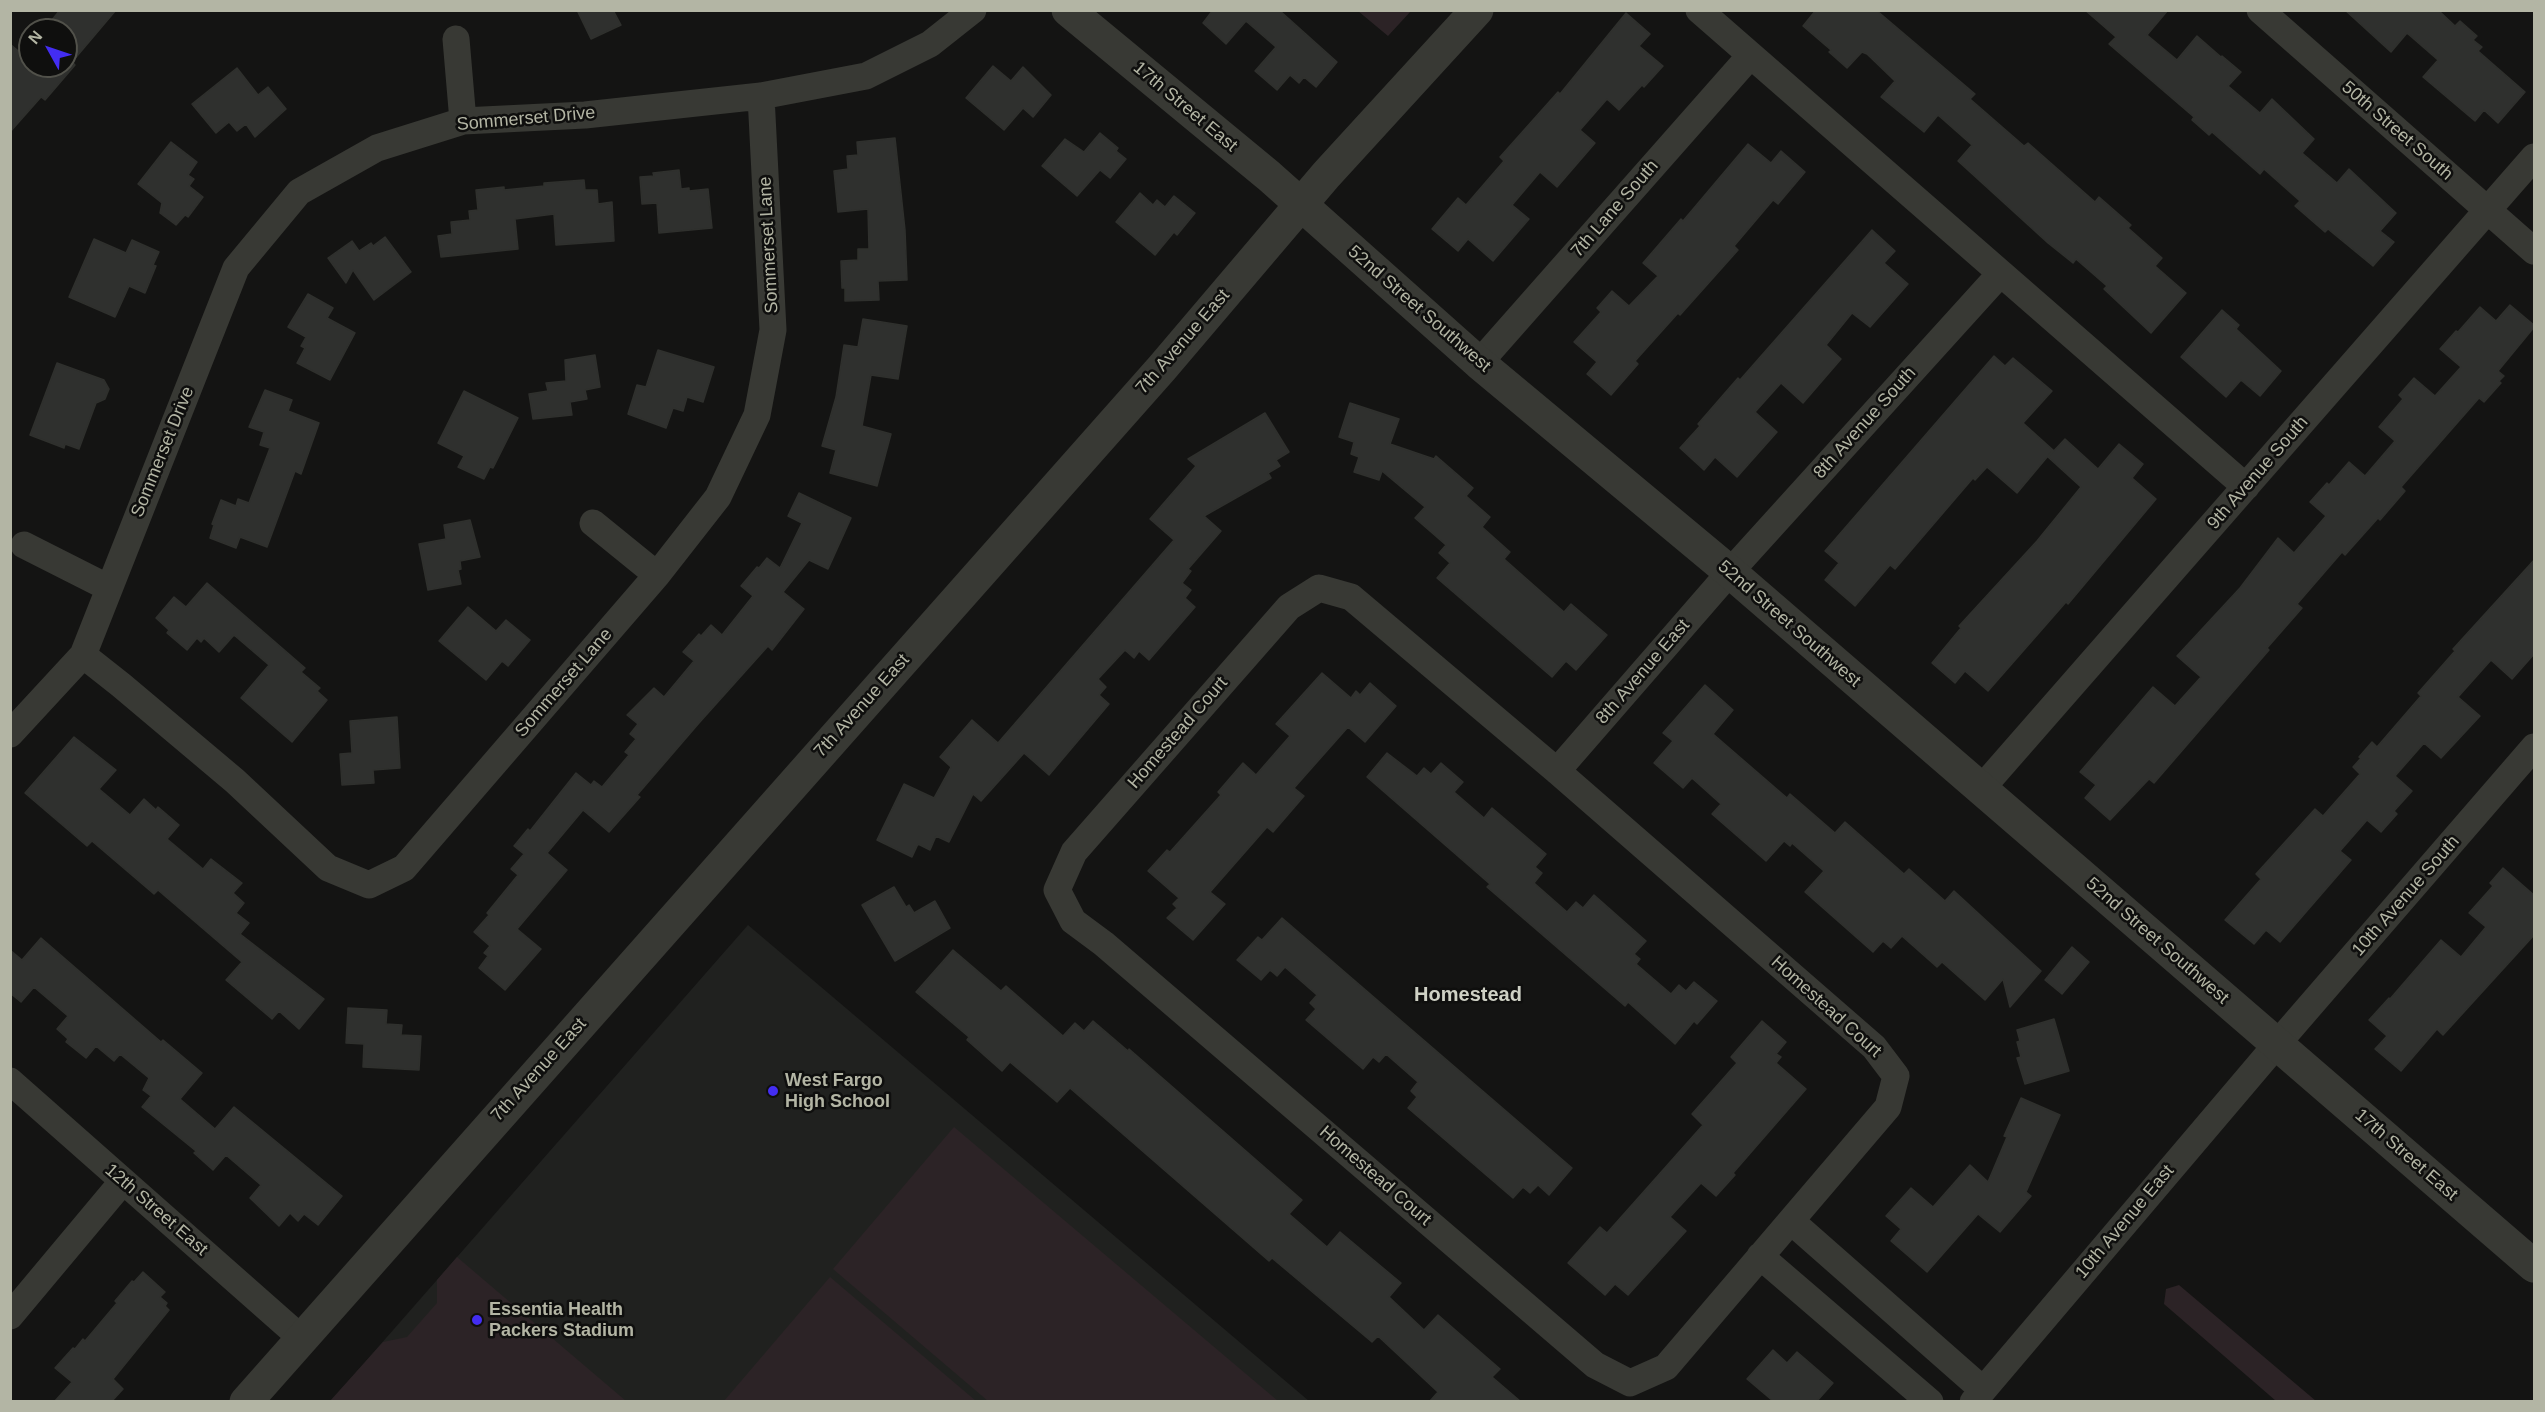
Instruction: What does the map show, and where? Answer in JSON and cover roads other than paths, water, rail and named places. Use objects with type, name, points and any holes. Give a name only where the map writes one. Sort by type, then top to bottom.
[{"type":"street","name":"Sommerset Drive","points":[[10,734],[83,656],[236,268],[299,192],[377,148],[463,121],[585,115],[761,96],[866,75],[930,44],[973,10]]},
{"type":"street","name":"17th Street East","points":[[1068,10],[1301,205]]},
{"type":"street","name":"7th Avenue East","points":[[246,1401],[1162,368],[1301,205],[1477,10]]},
{"type":"street","points":[[1699,10],[2246,487]]},
{"type":"street","name":"50th Street South","points":[[2260,10],[2535,251]]},
{"type":"street","points":[[456,39],[463,121]]},
{"type":"street","name":"7th Lane South","points":[[1479,363],[1750,56]]},
{"type":"street","name":"Sommerset Lane","points":[[83,656],[122,685],[235,780],[328,868],[369,885],[404,868],[657,575],[718,497],[757,415],[773,330],[761,96]]},
{"type":"street","name":"9th Avenue South","points":[[1981,789],[2535,158]]},
{"type":"street","name":"52nd Street Southwest","points":[[1301,205],[1479,363],[1730,572],[2277,1044]]},
{"type":"street","name":"8th Avenue South","points":[[1730,572],[2000,274]]},
{"type":"street","points":[[593,523],[657,575]]},
{"type":"street","points":[[24,545],[109,588]]},
{"type":"street","name":"8th Avenue East","points":[[1557,771],[1730,572]]},
{"type":"street","name":"Homestead Court","points":[[1319,588],[1351,597],[1557,771],[1874,1047],[1896,1076],[1888,1107],[1791,1221],[1666,1367],[1630,1383],[1595,1365],[1104,944],[1073,921],[1057,890],[1074,852],[1289,607],[1319,588]]},
{"type":"street","name":"10th Avenue South","points":[[2277,1044],[2535,747]]},
{"type":"street","name":"17th Street East","points":[[2277,1044],[2535,1266]]},
{"type":"street","name":"10th Avenue East","points":[[1978,1395],[2277,1044]]},
{"type":"street","name":"12th Street East","points":[[10,1081],[301,1338]]},
{"type":"street","points":[[10,1316],[123,1181]]},
{"type":"street","points":[[1791,1221],[1978,1395]]},
{"type":"street","points":[[1761,1256],[1930,1401]]},
{"type":"place","name":"West Fargo High School","points":[[773,1091]]},
{"type":"place","name":"Essentia Health Packers Stadium","points":[[477,1320]]},
{"type":"district","name":"Homestead","points":[[1468,995]]}]
